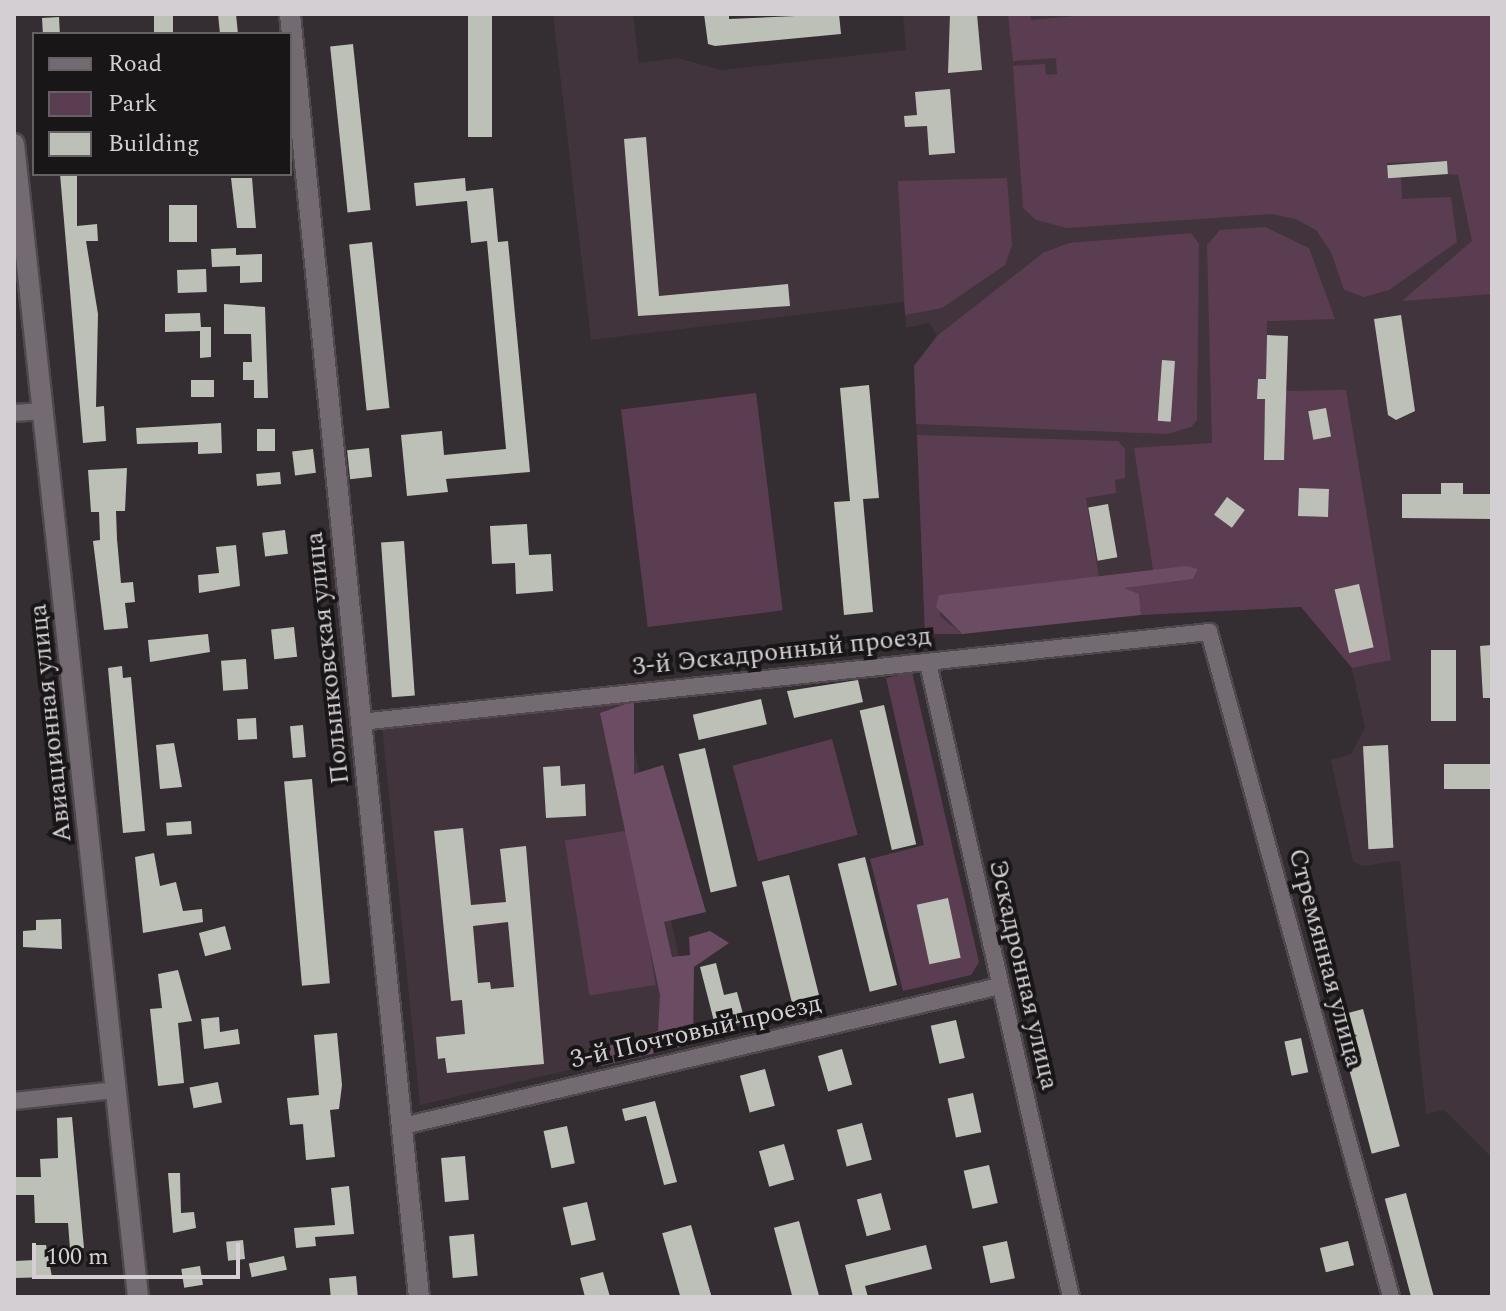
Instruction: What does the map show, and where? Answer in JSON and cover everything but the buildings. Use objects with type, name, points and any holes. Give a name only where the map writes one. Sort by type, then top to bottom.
[{"type":"street","name":"Полынковская улица","points":[[292,34],[419,1297]]},
{"type":"street","name":"Авиационная улица","points":[[14,144],[138,1297]]},
{"type":"street","points":[[14,413],[43,411]]},
{"type":"street","name":"3-й Эскадронный проезд","points":[[360,722],[928,663],[975,653],[1209,632]]},
{"type":"street","name":"Стремянная улица","points":[[1209,632],[1391,1297]]},
{"type":"street","name":"Эскадронная улица","points":[[928,663],[1068,1296]]},
{"type":"street","name":"3-й Почтовый проезд","points":[[403,1126],[1000,986]]},
{"type":"street","points":[[14,1101],[116,1090]]},
{"type":"shaded area","points":[[553,14],[633,14],[639,63],[678,58],[721,70],[906,50],[903,14],[1492,14],[1492,1158],[1444,1110],[1426,1114],[1400,861],[1362,866],[1353,861],[1331,760],[1351,754],[1365,728],[1351,664],[1301,607],[1205,608],[925,634],[914,366],[939,339],[929,323],[906,328],[904,302],[591,340]]},
{"type":"shaded area","points":[[1186,566],[1198,569],[1193,579],[1124,588],[1139,594],[1141,615],[962,634],[936,607],[939,595]]},
{"type":"shaded area","points":[[623,697],[697,1040],[420,1105],[382,726]]},
{"type":"shaded area","points":[[634,701],[634,774],[663,765],[706,912],[664,922],[672,957],[690,955],[689,937],[710,931],[729,943],[694,967],[693,1044],[602,1066],[584,1053],[658,1031],[660,995],[600,713]]},
{"type":"green space","points":[[1008,14],[1030,14],[1031,20],[1096,14],[1492,14],[1492,294],[1402,301],[1472,241],[1458,175],[1448,174],[1447,161],[1387,163],[1388,176],[1401,176],[1402,199],[1451,197],[1457,242],[1389,290],[1364,297],[1344,290],[1331,252],[1316,230],[1295,219],[1272,214],[1067,228],[1036,220],[1023,208],[1013,66],[1045,64],[1046,75],[1057,74],[1056,58],[1013,61]]},
{"type":"green space","points":[[1007,178],[1012,245],[1005,265],[942,308],[905,315],[898,181]]},
{"type":"green space","points":[[1265,227],[1309,248],[1335,319],[1267,321],[1266,379],[1258,379],[1257,398],[1265,399],[1264,459],[1284,460],[1286,391],[1346,390],[1391,660],[1352,668],[1301,607],[1141,615],[1139,594],[1122,588],[1193,579],[1198,569],[1153,570],[1134,448],[1212,443],[1207,245],[1220,230]],"holes":[[[1299,489],[1329,489],[1328,517],[1299,516]]]},
{"type":"green space","points":[[1191,233],[1199,244],[1197,420],[1191,427],[1167,434],[916,424],[914,366],[937,336],[1043,253],[1069,243]]},
{"type":"green space","points":[[756,393],[783,610],[648,627],[621,410]]},
{"type":"green space","points":[[917,435],[1118,441],[1125,449],[1125,478],[1115,480],[1116,493],[1086,498],[1099,577],[939,595],[940,616],[962,634],[925,634]]},
{"type":"green space","points":[[912,672],[979,962],[971,975],[903,991],[870,859],[924,845],[886,678]]},
{"type":"green space","points":[[832,739],[858,835],[758,861],[733,766]]},
{"type":"green space","points":[[631,830],[656,985],[589,996],[565,840]]}]
